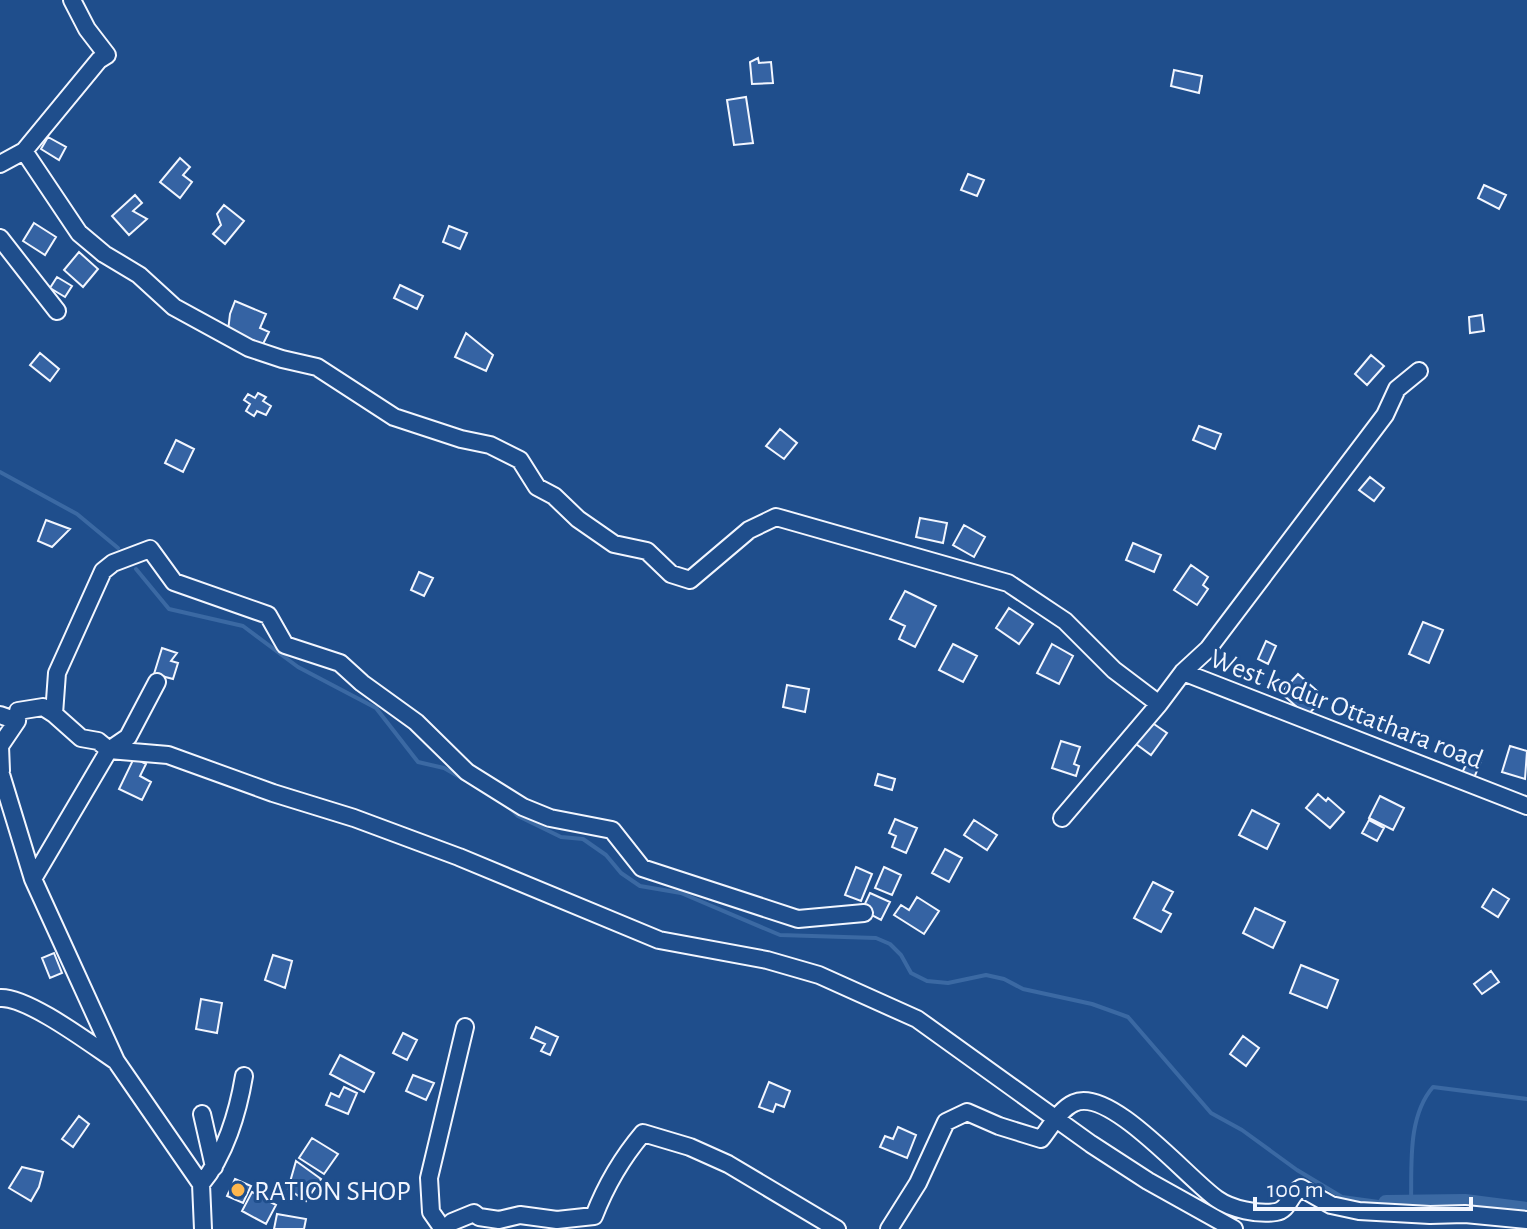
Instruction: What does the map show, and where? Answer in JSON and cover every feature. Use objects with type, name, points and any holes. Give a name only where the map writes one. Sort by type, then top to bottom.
[{"type":"street","points":[[0,164],[24,151],[99,60],[107,55],[87,29],[72,0]]},
{"type":"street","points":[[24,151],[79,233],[104,254],[139,275],[174,307],[249,348],[317,367],[394,417],[490,445],[520,460],[537,487],[554,496],[578,519],[614,544],[647,551],[671,574],[690,580],[749,530],[776,517],[1008,583],[1065,621],[1114,670],[1159,704]]},
{"type":"street","points":[[0,238],[57,311]]},
{"type":"street","points":[[1183,672],[1208,649],[1385,415],[1397,389],[1419,371]]},
{"type":"street","points":[[54,714],[57,673],[103,571],[113,563],[150,549],[174,582],[268,615],[285,645],[340,663],[416,722],[467,772],[523,807],[550,818],[612,830],[642,868],[798,919],[864,913]]},
{"type":"street","name":"West kodur Ottathara road","points":[[1062,818],[1183,672],[1527,806]]},
{"type":"street","points":[[33,879],[109,750],[128,737],[157,682]]},
{"type":"street","points":[[203,1229],[201,1184],[116,1061],[33,879],[1,771],[0,746],[17,721],[18,711],[43,707],[81,738],[98,741],[109,750],[168,755],[354,818],[459,857],[659,940],[767,960],[819,975],[917,1019],[1148,1181],[1234,1229]]},
{"type":"street","points":[[0,715],[17,721]]},
{"type":"street","points":[[0,998],[9,998],[47,1016],[116,1061]]},
{"type":"street","points":[[465,1027],[429,1178],[431,1212],[447,1227],[474,1213],[479,1217],[499,1220],[520,1215],[557,1220],[594,1216],[622,1159],[643,1133],[690,1147],[728,1164],[837,1229]]},
{"type":"street","points":[[201,1184],[215,1168],[241,1097],[244,1076]]},
{"type":"street","points":[[889,1229],[918,1183],[946,1122],[967,1112],[1041,1139],[1077,1101],[1109,1109],[1142,1131],[1218,1200],[1253,1211],[1278,1212],[1301,1188],[1331,1205],[1359,1211],[1465,1214],[1527,1220]]},
{"type":"street","points":[[202,1114],[215,1168]]},
{"type":"building","points":[[758,58],[759,63],[771,62],[773,83],[752,84],[750,62]]},
{"type":"building","points":[[1174,70],[1202,76],[1199,93],[1171,86]]},
{"type":"building","points":[[746,97],[753,143],[734,145],[727,100]]},
{"type":"building","points":[[48,137],[66,147],[59,160],[41,149]]},
{"type":"building","points":[[180,158],[190,167],[183,175],[192,182],[180,198],[160,182]]},
{"type":"building","points":[[968,174],[984,180],[977,196],[961,190]]},
{"type":"building","points":[[1484,185],[1506,195],[1499,209],[1478,198]]},
{"type":"building","points":[[135,195],[142,203],[133,211],[147,219],[129,235],[112,216]]},
{"type":"building","points":[[224,205],[244,221],[225,244],[213,234],[221,225],[217,214]]},
{"type":"building","points":[[34,223],[56,237],[45,255],[23,241]]},
{"type":"building","points":[[449,226],[467,233],[460,249],[443,242]]},
{"type":"building","points":[[79,252],[98,269],[83,287],[64,270]]},
{"type":"building","points":[[57,277],[72,286],[65,297],[50,288]]},
{"type":"building","points":[[400,285],[423,296],[417,309],[394,298]]},
{"type":"building","points":[[235,301],[266,314],[260,328],[269,332],[262,346],[228,331]]},
{"type":"building","points":[[1482,315],[1484,331],[1470,333],[1469,317]]},
{"type":"building","points":[[466,333],[493,355],[486,371],[455,357]]},
{"type":"building","points":[[40,353],[59,369],[50,381],[30,365]]},
{"type":"building","points":[[1371,355],[1384,366],[1367,385],[1355,374]]},
{"type":"building","points":[[258,393],[266,397],[263,401],[271,406],[266,415],[257,411],[254,416],[246,411],[250,404],[244,400],[248,394],[255,398]]},
{"type":"building","points":[[1199,426],[1221,434],[1215,449],[1193,440]]},
{"type":"building","points":[[780,429],[797,443],[784,459],[766,446]]},
{"type":"building","points":[[176,440],[194,449],[183,472],[165,463]]},
{"type":"building","points":[[1370,477],[1384,488],[1374,501],[1359,490]]},
{"type":"building","points":[[920,518],[947,523],[943,543],[916,537]]},
{"type":"building","points":[[46,520],[70,529],[52,547],[38,541]]},
{"type":"building","points":[[964,525],[985,537],[974,557],[953,545]]},
{"type":"building","points":[[1133,543],[1161,555],[1154,572],[1126,560]]},
{"type":"building","points":[[1191,565],[1208,577],[1203,585],[1208,589],[1197,605],[1174,590]]},
{"type":"building","points":[[419,572],[433,578],[424,596],[411,590]]},
{"type":"building","points":[[905,591],[936,606],[915,647],[899,639],[905,626],[890,619]]},
{"type":"building","points":[[1009,608],[1033,624],[1019,644],[996,628]]},
{"type":"building","points":[[1423,622],[1443,630],[1429,663],[1409,654]]},
{"type":"building","points":[[1266,641],[1276,646],[1268,664],[1258,659]]},
{"type":"building","points":[[953,644],[977,656],[963,682],[939,670]]},
{"type":"building","points":[[1052,644],[1073,656],[1059,684],[1037,673]]},
{"type":"building","points":[[162,648],[177,653],[171,661],[178,663],[173,679],[154,674]]},
{"type":"building","points":[[1298,674],[1324,697],[1307,716],[1281,693]]},
{"type":"building","points":[[787,685],[809,689],[805,712],[783,707]]},
{"type":"building","points":[[1151,722],[1167,733],[1151,755],[1136,744]]},
{"type":"building","points":[[1061,741],[1080,747],[1074,764],[1079,766],[1076,776],[1052,768]]},
{"type":"building","points":[[1510,746],[1527,751],[1525,779],[1502,772]]},
{"type":"building","points":[[1470,756],[1481,761],[1474,778],[1462,773]]},
{"type":"building","points":[[134,758],[146,764],[140,776],[151,782],[142,800],[119,789]]},
{"type":"building","points":[[878,774],[895,779],[892,790],[875,785]]},
{"type":"building","points":[[1318,794],[1326,801],[1328,798],[1344,812],[1330,828],[1306,808]]},
{"type":"building","points":[[1380,796],[1404,808],[1393,830],[1369,818]]},
{"type":"building","points":[[1252,810],[1279,824],[1267,849],[1239,835]]},
{"type":"building","points":[[895,819],[917,828],[906,853],[892,847],[896,836],[889,833]]},
{"type":"building","points":[[974,820],[997,835],[987,850],[964,835]]},
{"type":"building","points":[[1369,820],[1384,828],[1377,841],[1362,833]]},
{"type":"building","points":[[945,849],[962,858],[949,882],[932,873]]},
{"type":"building","points":[[856,867],[872,874],[861,901],[845,895]]},
{"type":"building","points":[[884,867],[901,875],[892,895],[875,888]]},
{"type":"building","points":[[1153,882],[1173,892],[1163,910],[1171,914],[1161,932],[1134,918]]},
{"type":"building","points":[[1493,889],[1509,899],[1498,917],[1482,907]]},
{"type":"building","points":[[870,893],[890,902],[881,920],[862,910]]},
{"type":"building","points":[[917,897],[939,911],[924,934],[894,915],[901,905],[909,910]]},
{"type":"building","points":[[1255,908],[1285,922],[1273,948],[1243,933]]},
{"type":"building","points":[[54,953],[62,973],[50,978],[42,958]]},
{"type":"building","points":[[273,955],[292,961],[285,988],[265,980]]},
{"type":"building","points":[[1301,965],[1338,980],[1327,1008],[1290,993]]},
{"type":"building","points":[[1491,971],[1499,982],[1482,994],[1474,984]]},
{"type":"building","points":[[201,999],[222,1003],[217,1033],[196,1029]]},
{"type":"building","points":[[536,1027],[558,1037],[550,1055],[541,1051],[545,1044],[531,1038]]},
{"type":"building","points":[[403,1033],[417,1040],[407,1060],[393,1053]]},
{"type":"building","points":[[1243,1036],[1259,1048],[1246,1066],[1230,1054]]},
{"type":"building","points":[[340,1055],[374,1073],[364,1092],[330,1074]]},
{"type":"building","points":[[413,1075],[434,1083],[426,1100],[406,1091]]},
{"type":"building","points":[[769,1082],[790,1091],[784,1107],[776,1104],[773,1112],[759,1107]]},
{"type":"building","points":[[344,1087],[357,1093],[348,1114],[326,1105],[331,1093],[339,1097]]},
{"type":"building","points":[[79,1116],[89,1124],[73,1147],[62,1139]]},
{"type":"building","points":[[898,1127],[916,1135],[907,1158],[880,1147],[885,1136],[893,1139]]},
{"type":"building","points":[[312,1138],[338,1154],[324,1174],[299,1158]]},
{"type":"building","points":[[296,1161],[321,1179],[306,1201],[288,1189]]},
{"type":"building","points":[[22,1167],[43,1172],[31,1201],[9,1188]]},
{"type":"building","points":[[235,1179],[251,1186],[243,1203],[227,1196]]},
{"type":"building","points":[[252,1192],[276,1205],[266,1224],[242,1211]]},
{"type":"building","points":[[277,1214],[306,1219],[304,1229],[274,1229]]},
{"type":"waterway","points":[[0,472],[77,514],[118,548]]},
{"type":"waterway","points":[[136,569],[169,609],[243,626],[298,667],[376,708],[418,762],[444,768],[465,780]]},
{"type":"waterway","points":[[510,808],[518,816],[561,837],[583,839],[640,886],[681,893],[780,935],[876,938],[890,944],[901,955],[911,973],[927,981],[948,983],[986,975],[1004,979],[1023,989],[1092,1004],[1128,1017],[1211,1113],[1242,1130],[1297,1170],[1342,1197],[1386,1203]]},
{"type":"waterway","points":[[1411,1203],[1415,1127],[1433,1087],[1527,1099]]},
{"type":"waterway","points":[[1386,1203],[1465,1202],[1527,1210]]},
{"type":"place","name":"RATION SHOP","points":[[238,1190]]}]
